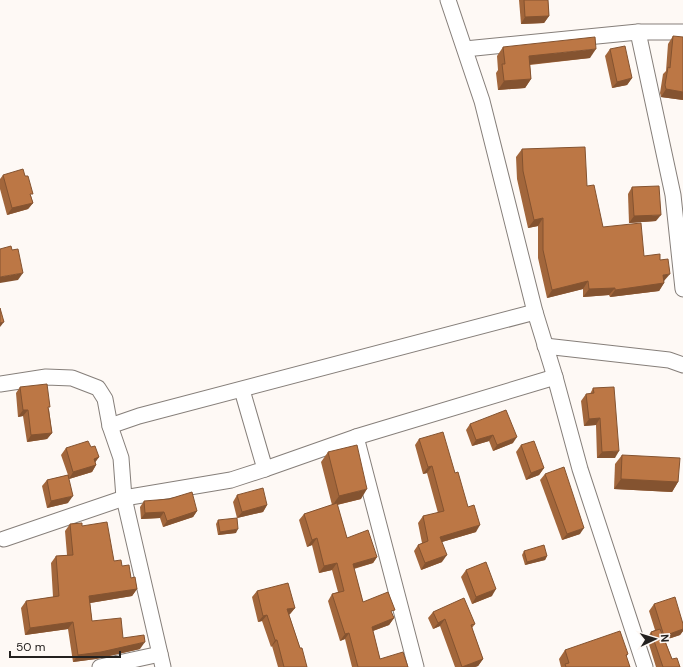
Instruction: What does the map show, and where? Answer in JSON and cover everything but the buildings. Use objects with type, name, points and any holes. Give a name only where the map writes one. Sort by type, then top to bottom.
[{"type":"street","points":[[448,0],[482,102],[535,312],[555,377],[580,469],[645,667]]},
{"type":"street","points":[[465,49],[638,32],[683,32]]},
{"type":"street","points":[[638,32],[673,195],[683,289]]},
{"type":"street","points":[[110,426],[139,416],[535,312]]},
{"type":"street","points":[[545,346],[669,360],[683,365]]},
{"type":"street","points":[[0,384],[46,377],[72,378],[98,388],[105,399],[110,426],[121,458],[124,498],[162,660],[100,667]]},
{"type":"street","points":[[4,539],[124,498],[231,480],[356,437],[555,377]]},
{"type":"street","points":[[242,390],[265,469]]},
{"type":"street","points":[[356,437],[416,667]]}]
